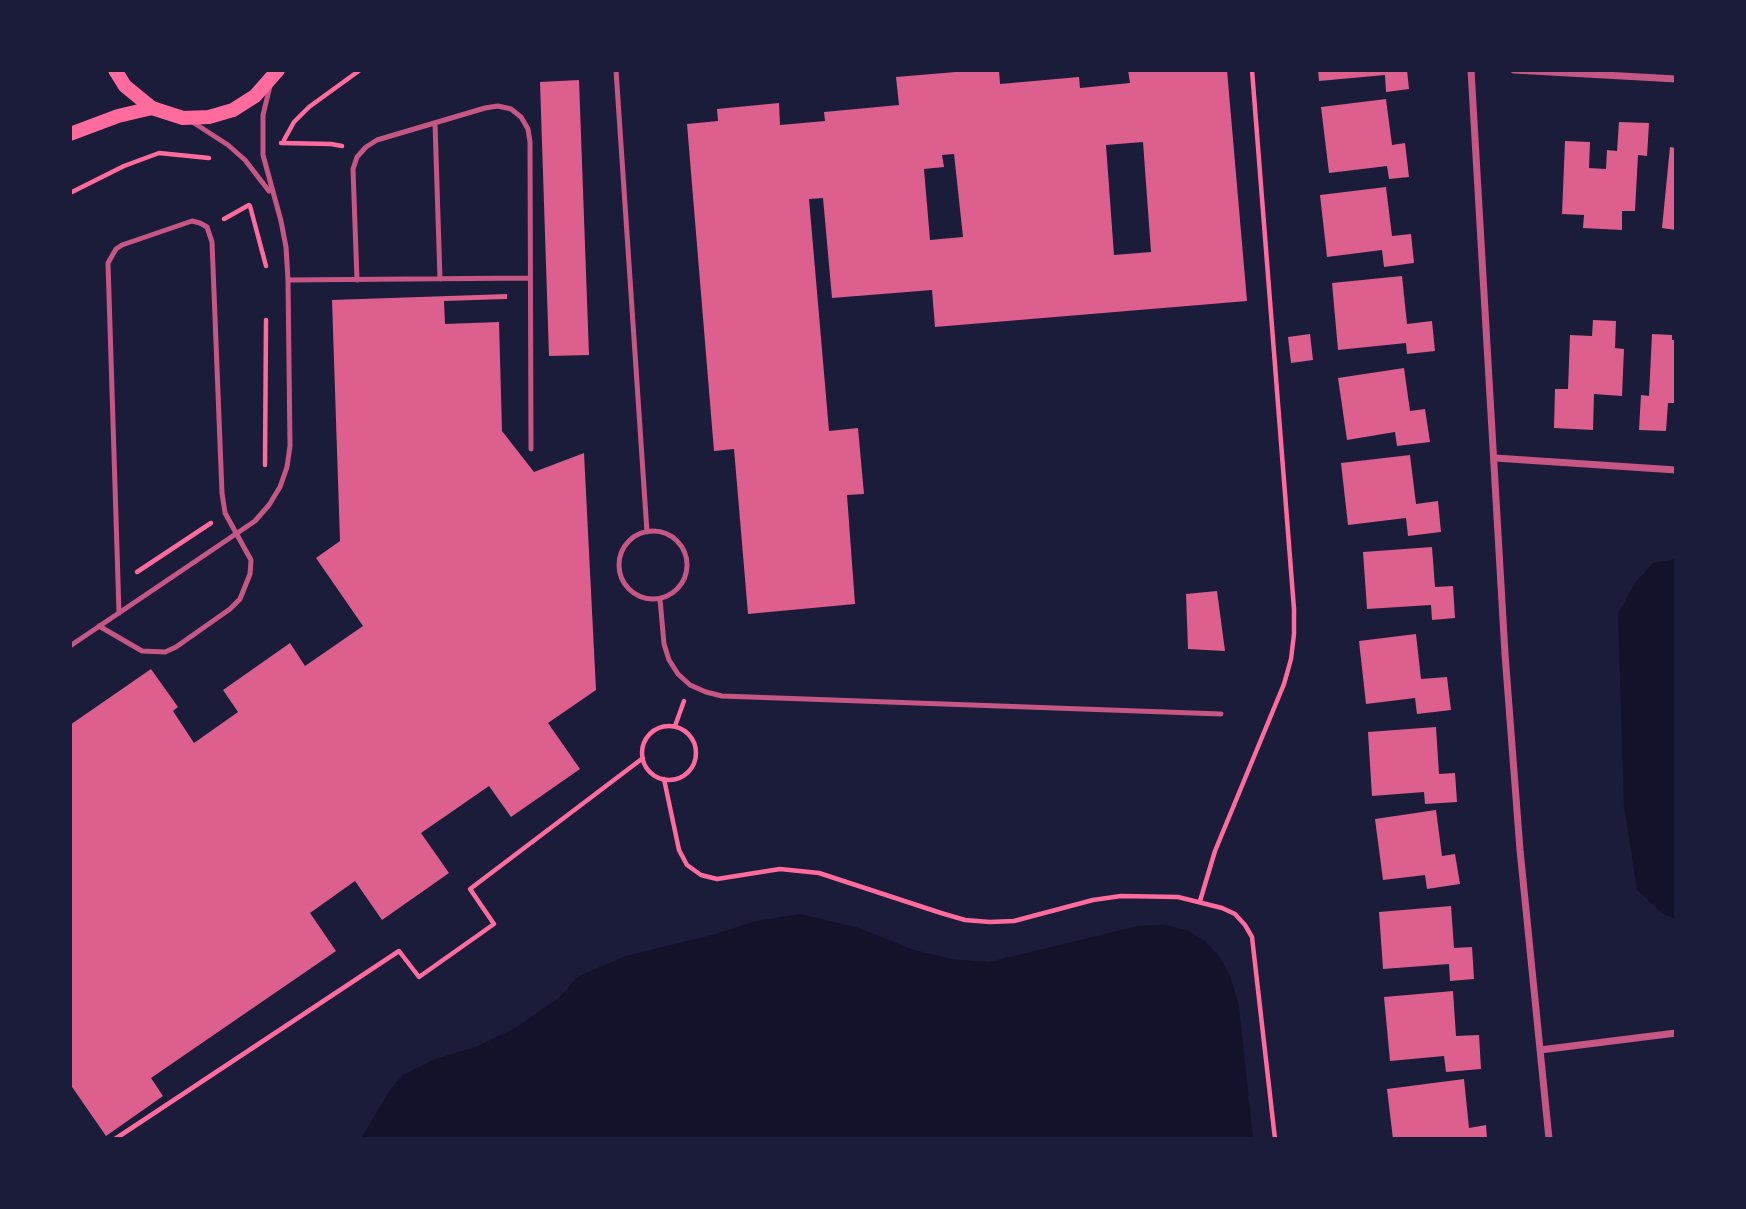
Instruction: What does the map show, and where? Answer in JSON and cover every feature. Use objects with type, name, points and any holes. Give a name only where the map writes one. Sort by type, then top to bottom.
[{"type":"main road","points":[[115,70],[125,86],[152,108],[183,118],[209,117],[233,110],[255,96],[275,74]]},
{"type":"main road","points":[[70,134],[118,116],[152,108]]},
{"type":"street","points":[[1471,70],[1519,837],[1549,1139]]},
{"type":"street","points":[[1514,70],[1676,79]]},
{"type":"street","points":[[1495,458],[1676,470]]},
{"type":"street","points":[[1540,1050],[1676,1033]]},
{"type":"lane","points":[[615,70],[647,532]]},
{"type":"lane","points":[[70,646],[255,521],[269,506],[280,487],[290,446],[288,280],[286,247],[262,155],[261,135],[267,96],[275,74]]},
{"type":"lane","points":[[357,280],[352,169],[357,157],[366,147],[377,140],[498,106],[511,109],[521,117],[528,129],[530,142],[531,449]]},
{"type":"lane","points":[[183,118],[228,145],[245,160],[273,196]]},
{"type":"lane","points":[[435,123],[440,279]]},
{"type":"lane","points":[[99,626],[142,652],[154,653],[176,647],[230,608],[240,599],[247,587],[251,560],[225,513],[222,493],[212,242],[207,227],[192,221],[122,245],[116,249],[108,263],[119,613]]},
{"type":"lane","points":[[288,280],[530,278]]},
{"type":"lane","points":[[647,532],[660,532],[672,537],[681,546],[686,559],[687,572],[681,584],[672,594],[660,599],[647,599],[635,594],[625,584],[620,572],[620,559],[625,546],[634,537],[647,532]]},
{"type":"lane","points":[[660,599],[664,644],[669,660],[678,674],[690,685],[722,696],[1221,714]]},
{"type":"path","points":[[282,144],[294,122],[309,107],[360,70]]},
{"type":"path","points":[[1200,901],[1215,850],[1284,684],[1294,634],[1252,70]]},
{"type":"path","points":[[261,135],[267,135],[282,144],[341,146],[357,157]]},
{"type":"path","points":[[70,193],[124,166],[159,153],[217,159],[217,155],[228,145]]},
{"type":"path","points":[[207,227],[250,206],[247,196]]},
{"type":"path","points":[[675,726],[692,738],[696,758],[684,775],[674,780],[664,779],[654,775],[646,767],[643,747],[647,737],[655,730],[675,726]]},
{"type":"path","points":[[115,1139],[399,951],[419,977],[494,924],[470,889],[643,758]]},
{"type":"path","points":[[664,779],[679,850],[687,865],[701,875],[717,878],[780,869],[819,873],[965,920],[989,922],[1014,921],[1093,900],[1150,895],[1200,901],[1235,914],[1252,937],[1275,1139]]},
{"type":"shaded area","points":[[1676,559],[1676,920],[1662,913],[1637,890],[1624,805],[1618,613],[1636,582],[1653,563]]},
{"type":"shaded area","points":[[801,914],[859,928],[914,950],[951,959],[989,962],[1138,926],[1164,925],[1187,930],[1205,941],[1218,955],[1230,976],[1239,1006],[1253,1139],[361,1139],[390,1090],[403,1075],[435,1059],[476,1047],[517,1027],[561,996],[577,977],[626,956],[756,921]]},
{"type":"building","points":[[999,70],[1000,84],[1079,77],[1080,88],[1130,83],[1128,70],[1227,70],[1247,301],[935,327],[932,290],[832,298],[823,198],[809,199],[829,431],[858,428],[864,494],[847,495],[855,604],[748,614],[734,449],[714,451],[687,124],[718,121],[717,109],[779,103],[780,125],[825,121],[824,112],[899,105],[896,77]],"holes":[[[1143,142],[1151,252],[1114,255],[1106,145]],[[954,154],[963,237],[930,240],[924,169],[944,167],[942,155]]]},
{"type":"building","points":[[1318,70],[1407,70],[1409,89],[1386,92],[1385,75],[1319,81]]},
{"type":"building","points":[[579,80],[589,355],[549,356],[540,82]]},
{"type":"building","points":[[1386,99],[1392,145],[1405,143],[1409,177],[1389,179],[1387,166],[1329,173],[1321,107]]},
{"type":"building","points":[[1619,122],[1649,123],[1647,156],[1638,155],[1635,211],[1622,211],[1622,230],[1583,228],[1584,215],[1562,214],[1565,141],[1590,142],[1589,168],[1606,169],[1607,150],[1617,151]]},
{"type":"building","points":[[1670,147],[1676,148],[1676,230],[1662,228]]},
{"type":"building","points":[[1386,187],[1392,236],[1411,234],[1414,263],[1384,267],[1382,250],[1327,257],[1320,195]]},
{"type":"building","points":[[1402,276],[1407,324],[1432,321],[1435,351],[1407,354],[1406,343],[1338,350],[1332,283]]},
{"type":"building","points":[[507,294],[507,299],[444,301],[445,324],[499,322],[502,431],[534,472],[584,453],[596,690],[548,723],[580,769],[511,817],[489,786],[421,833],[449,873],[382,920],[355,881],[310,913],[336,951],[151,1078],[163,1096],[106,1136],[70,1084],[70,725],[151,669],[178,707],[173,711],[194,743],[238,712],[223,690],[290,643],[305,666],[363,626],[316,558],[340,541],[332,300]]},
{"type":"building","points":[[1593,320],[1616,321],[1615,348],[1624,349],[1622,396],[1594,394],[1593,430],[1554,428],[1555,389],[1568,389],[1570,335],[1592,336]]},
{"type":"building","points":[[1310,334],[1313,360],[1291,363],[1288,337]]},
{"type":"building","points":[[1652,334],[1672,335],[1672,340],[1676,340],[1676,403],[1668,403],[1666,431],[1639,430],[1641,395],[1649,396]]},
{"type":"building","points":[[1404,368],[1410,411],[1425,409],[1430,442],[1397,446],[1395,432],[1347,440],[1338,378]]},
{"type":"building","points":[[1410,455],[1416,504],[1438,501],[1441,532],[1408,536],[1406,518],[1348,525],[1341,463]]},
{"type":"building","points":[[1432,547],[1435,587],[1453,586],[1455,618],[1432,620],[1431,605],[1367,609],[1363,552]]},
{"type":"building","points":[[1217,591],[1225,651],[1188,649],[1186,594]]},
{"type":"building","points":[[1416,634],[1421,679],[1447,677],[1451,710],[1417,714],[1415,698],[1366,704],[1359,641]]},
{"type":"building","points":[[1436,727],[1439,774],[1455,773],[1457,802],[1425,804],[1424,792],[1372,796],[1368,732]]},
{"type":"building","points":[[1436,810],[1442,856],[1455,854],[1460,884],[1427,889],[1425,875],[1383,880],[1375,819]]},
{"type":"building","points":[[1451,906],[1454,948],[1472,947],[1474,979],[1450,981],[1449,964],[1383,969],[1379,912]]},
{"type":"building","points":[[1453,991],[1456,1036],[1479,1035],[1481,1069],[1446,1072],[1444,1056],[1390,1061],[1384,997]]},
{"type":"building","points":[[1464,1079],[1469,1128],[1486,1125],[1487,1139],[1393,1139],[1387,1089]]}]
